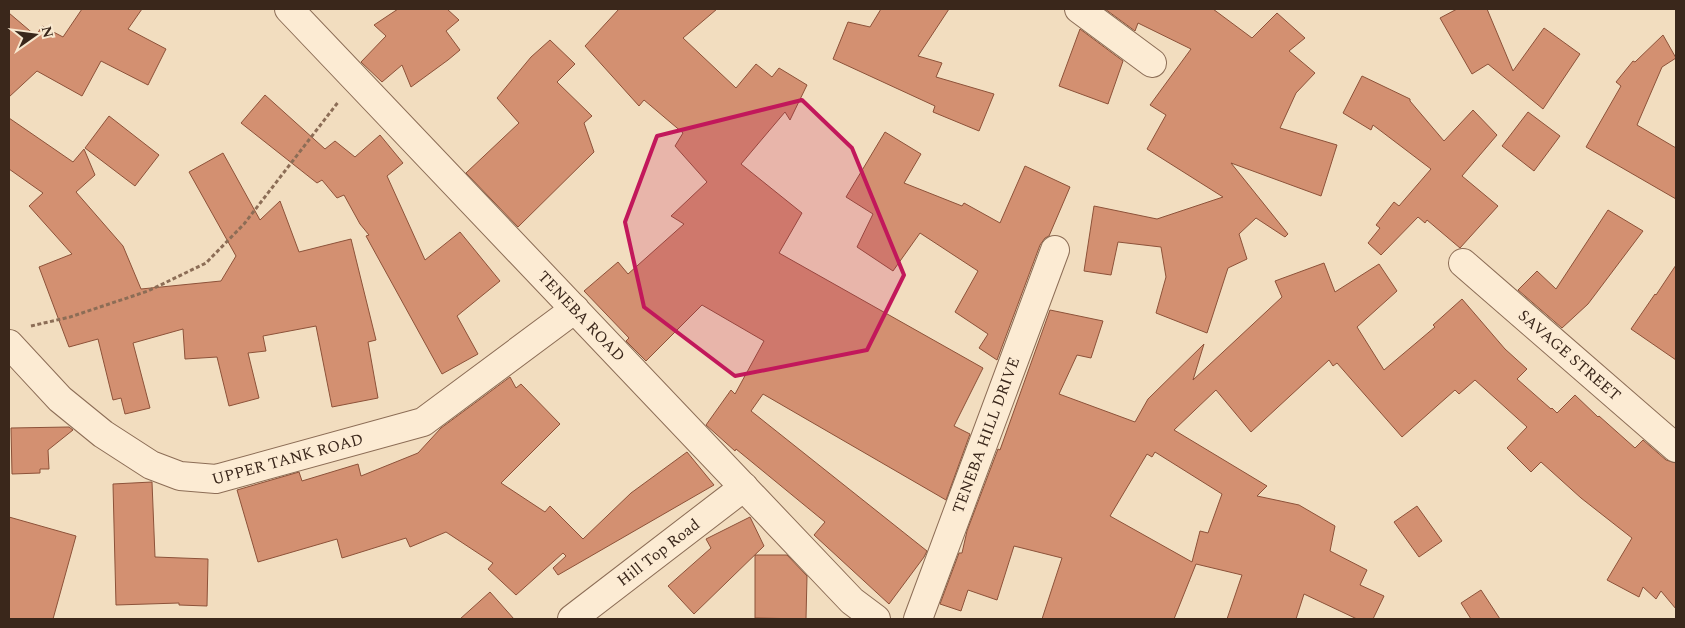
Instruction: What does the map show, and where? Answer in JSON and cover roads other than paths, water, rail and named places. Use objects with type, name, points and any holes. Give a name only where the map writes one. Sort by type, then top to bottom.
[{"type":"street","name":"TENEBA ROAD","points":[[289,9],[852,601],[876,619]]},
{"type":"street","points":[[1079,9],[1152,63]]},
{"type":"street","name":"TENEBA HILL DRIVE","points":[[918,619],[1055,250]]},
{"type":"street","name":"SAVAGE STREET","points":[[1463,263],[1676,448]]},
{"type":"street","name":"UPPER TANK ROAD","points":[[18,336],[60,399],[103,434],[151,465],[180,476],[216,479],[422,422],[575,309]]},
{"type":"street","name":"Hill Top Road","points":[[572,619],[744,487]]}]
